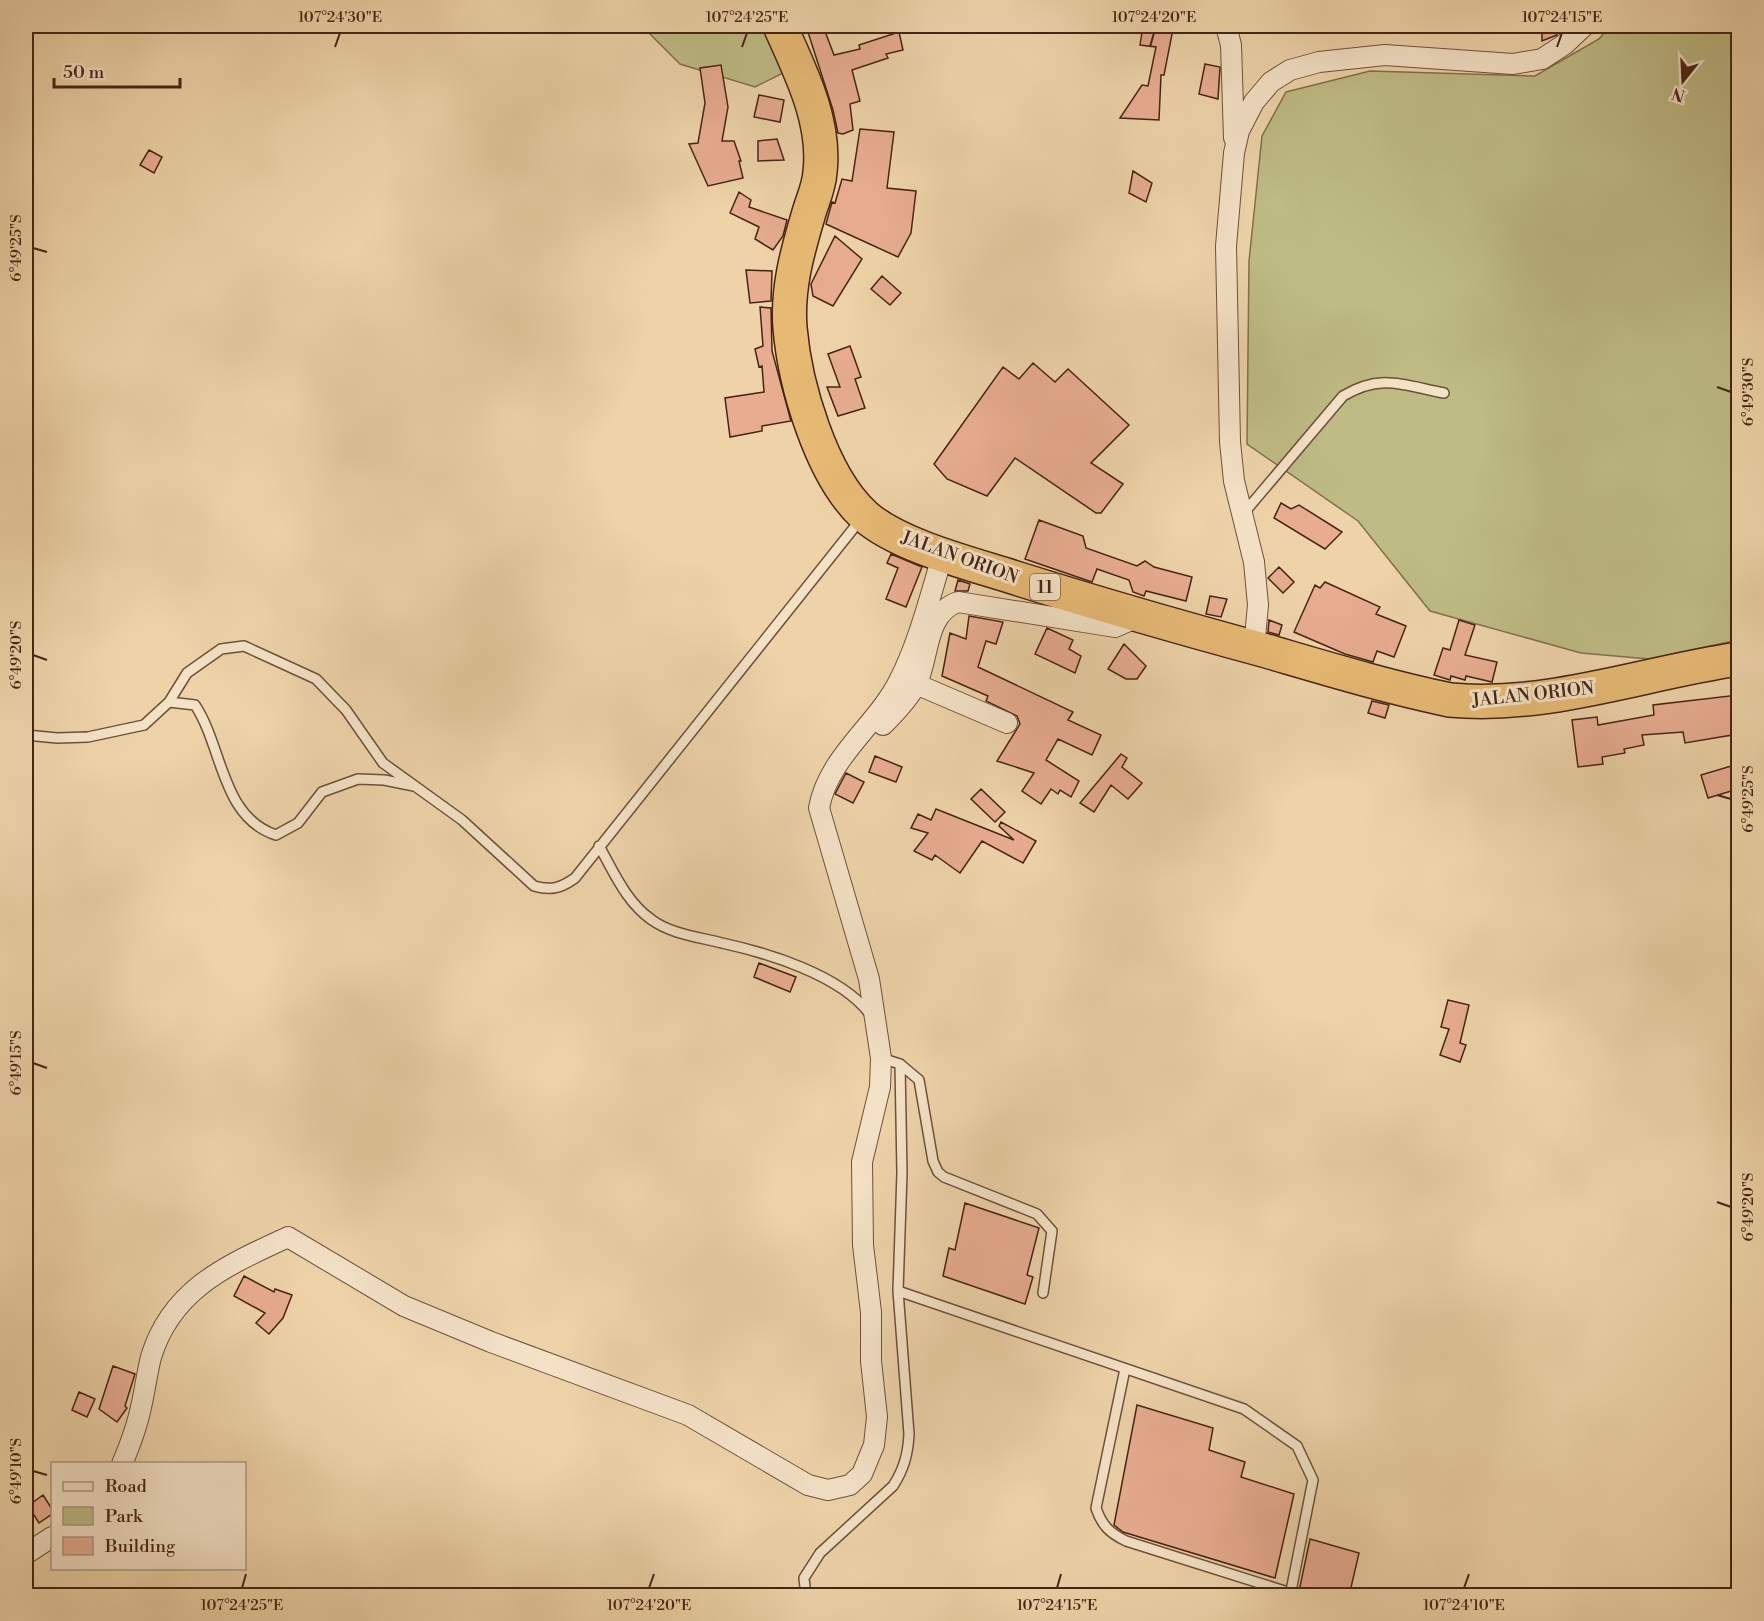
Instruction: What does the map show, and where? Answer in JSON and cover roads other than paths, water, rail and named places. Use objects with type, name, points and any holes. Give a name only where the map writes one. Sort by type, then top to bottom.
[{"type":"highway","name":"JALAN ORION","points":[[780,26],[812,104],[821,150],[818,185],[807,217],[790,286],[792,345],[821,448],[843,489],[864,515],[896,535],[943,555],[1138,617],[1410,692],[1450,700],[1481,703],[1604,687],[1738,659]]},
{"type":"street","points":[[1226,26],[1231,45],[1234,153],[1226,246],[1229,408],[1234,481],[1254,562],[1258,605],[1254,648]]},
{"type":"street","points":[[1234,153],[1239,131],[1254,102],[1271,82],[1290,70],[1320,62],[1385,54],[1513,63],[1542,59],[1565,44],[1584,26]]},
{"type":"street","points":[[123,1462],[135,1431],[157,1342],[178,1305],[199,1284],[218,1272],[288,1237],[404,1306],[491,1342],[688,1415],[808,1485],[828,1490],[850,1485],[867,1467],[877,1431],[871,1312],[863,1245],[862,1162],[880,1087],[890,1061],[876,1022],[868,979],[848,902],[819,815],[822,794],[851,746],[900,680],[943,555]]},
{"type":"street","points":[[851,746],[873,736],[916,684],[940,613],[949,605],[958,602],[1115,627],[1138,617]]},
{"type":"street","points":[[916,684],[1008,723]]},
{"type":"street","points":[[26,1554],[51,1538]]},
{"type":"lane","points":[[1243,514],[1343,396],[1362,384],[1387,381],[1444,393]]},
{"type":"lane","points":[[26,735],[57,738],[88,737],[144,725],[169,702],[187,673],[221,649],[244,645],[316,679],[346,710],[383,763],[462,820],[534,886],[549,891],[575,878],[864,515]]},
{"type":"lane","points":[[169,702],[195,705],[205,719],[238,808],[260,829],[276,835],[298,823],[322,792],[358,779],[384,780],[419,787]]},
{"type":"lane","points":[[599,846],[631,902],[653,921],[677,932],[762,953],[806,970],[859,1000],[876,1022]]},
{"type":"lane","points":[[806,1596],[804,1578],[820,1553],[893,1486],[905,1463],[909,1434],[898,1292],[902,1173],[890,1061]]},
{"type":"lane","points":[[890,1061],[920,1080],[933,1161],[938,1172],[944,1177],[1037,1214],[1052,1231],[1043,1293]]},
{"type":"lane","points":[[898,1292],[1244,1409],[1298,1446],[1313,1480],[1290,1594],[1126,1541],[1111,1533],[1100,1521],[1096,1508],[1125,1369]]}]
